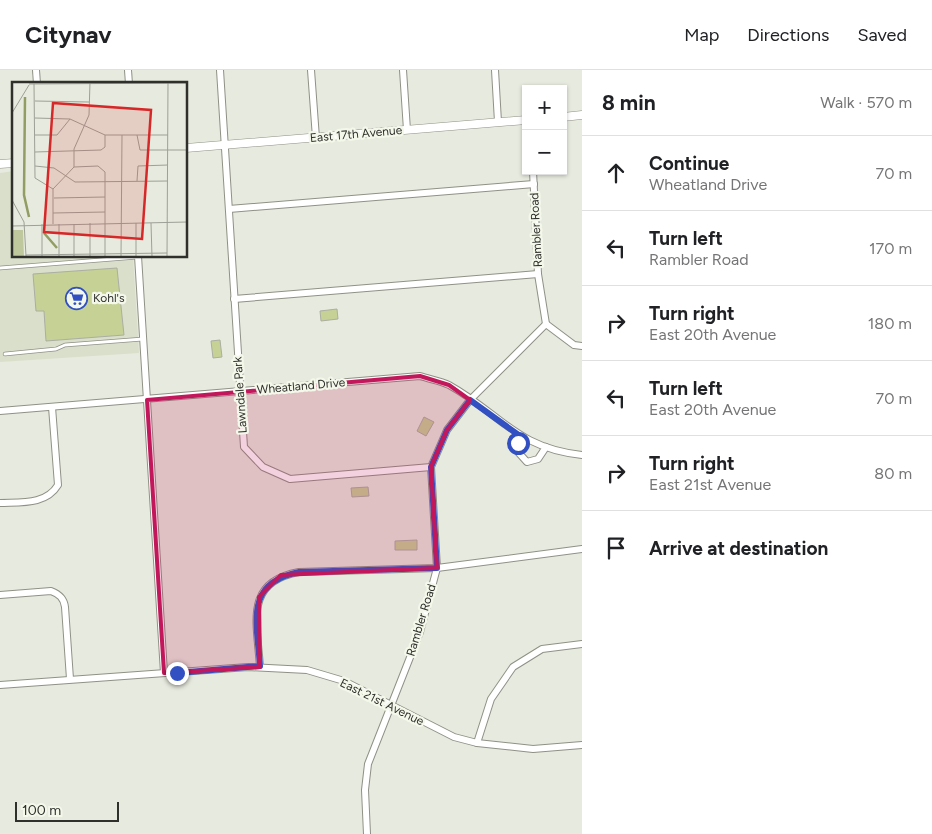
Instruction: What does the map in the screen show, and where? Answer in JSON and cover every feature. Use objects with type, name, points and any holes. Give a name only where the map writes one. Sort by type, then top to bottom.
[{"type":"street","name":"Lawndale Park","points":[[220,70],[244,447],[263,467],[290,479],[431,467]]},
{"type":"street","points":[[312,70],[316,138]]},
{"type":"street","points":[[403,70],[407,130]]},
{"type":"street","points":[[495,70],[498,122]]},
{"type":"street","points":[[567,117],[582,115]]},
{"type":"street","name":"East 17th Avenue","points":[[188,148],[522,120]]},
{"type":"street","name":"Rambler Road","points":[[367,834],[366,778],[368,764],[420,632],[437,568],[431,467],[447,430],[470,400],[546,324],[538,274],[533,175]]},
{"type":"street","points":[[229,209],[534,184]]},
{"type":"street","points":[[138,258],[164,673]]},
{"type":"street","points":[[234,300],[538,274]]},
{"type":"street","points":[[546,324],[574,345],[582,346]]},
{"type":"street","name":"Wheatland Drive","points":[[0,411],[420,376],[449,385],[520,436],[546,448],[582,455]]},
{"type":"street","points":[[0,503],[39,500],[52,494],[58,485],[52,407]]},
{"type":"street","points":[[520,436],[518,452],[527,462],[538,459],[546,448]]},
{"type":"street","points":[[260,666],[259,597],[267,585],[281,575],[299,572],[437,568],[582,549]]},
{"type":"street","points":[[0,595],[52,591],[59,594],[65,607],[70,679]]},
{"type":"street","points":[[477,743],[491,699],[513,667],[542,649],[582,644]]},
{"type":"street","name":"East 21st Avenue","points":[[0,685],[260,666],[307,670],[344,682],[454,737],[477,743],[533,749],[582,745]]},
{"type":"lane","points":[[0,268],[125,258]]},
{"type":"lane","points":[[5,354],[56,349],[65,345],[144,339]]},
{"type":"highlighted area","points":[[420,376],[449,385],[470,400],[447,430],[431,467],[437,568],[281,575],[259,597],[260,667],[164,673],[147,400]]},
{"type":"shaded area","points":[[12,171],[12,258],[133,258],[139,353],[0,362],[0,173]]},
{"type":"building","name":"Kohl's","points":[[117,268],[124,335],[46,341],[44,311],[36,311],[33,274]]},
{"type":"building","points":[[337,309],[338,319],[321,321],[320,311]]},
{"type":"building","points":[[220,340],[222,357],[213,358],[211,341]]},
{"type":"building","points":[[424,417],[434,422],[426,436],[417,431]]},
{"type":"building","points":[[368,487],[369,496],[352,497],[351,488]]},
{"type":"building","points":[[417,540],[417,550],[395,550],[395,541]]},
{"type":"place","name":"Kohl's","points":[[77,298]]},
{"type":"route","points":[[177,673],[260,666],[259,597],[267,585],[281,575],[299,572],[437,568],[431,467],[447,430],[470,400],[520,436],[518,443]]}]
